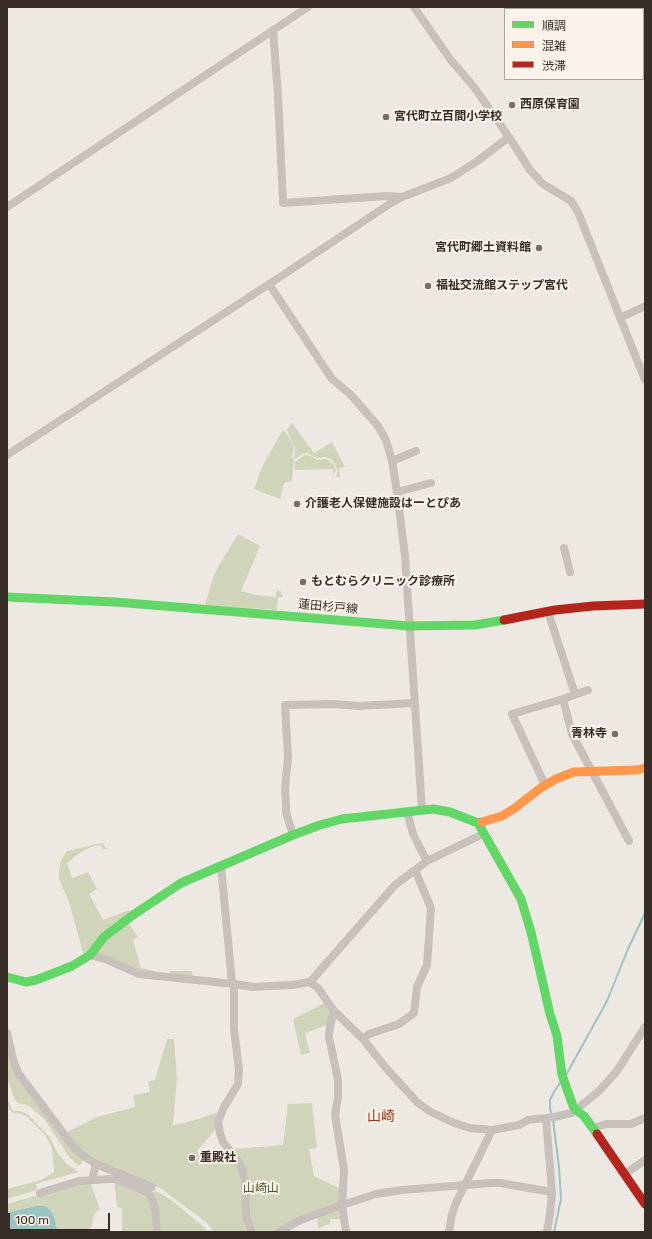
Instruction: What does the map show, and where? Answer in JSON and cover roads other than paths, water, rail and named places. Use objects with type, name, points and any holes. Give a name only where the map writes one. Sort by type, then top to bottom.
[{"type":"street","points":[[7,207],[308,7]]},
{"type":"street","points":[[414,7],[450,59],[474,87],[530,170],[543,184],[571,201],[578,212],[645,380]]},
{"type":"street","points":[[273,30],[278,95],[283,203],[387,196],[402,197]]},
{"type":"street","points":[[7,455],[390,203],[451,178],[476,162],[509,137]]},
{"type":"street","points":[[269,284],[332,379],[350,394],[378,426],[386,440],[392,461],[405,556],[422,810]]},
{"type":"street","points":[[620,318],[645,306]]},
{"type":"street","points":[[392,461],[416,451]]},
{"type":"street","points":[[397,492],[431,483]]},
{"type":"street","points":[[564,548],[570,572]]},
{"type":"street","name":"蓮田杉戸線","points":[[7,597],[115,602],[409,626],[475,625],[548,612],[593,606],[645,604]]},
{"type":"street","points":[[548,612],[575,694]]},
{"type":"street","points":[[546,785],[512,714],[588,690]]},
{"type":"street","points":[[563,699],[572,734],[629,841]]},
{"type":"street","points":[[293,835],[286,812],[285,790],[288,757],[286,705],[332,704],[358,706],[414,703]]},
{"type":"street","points":[[7,977],[26,982],[61,972],[90,956],[104,937],[133,915],[181,883],[320,825],[342,819],[433,809],[450,812],[478,823],[502,816],[556,778],[574,772],[637,770],[645,768]]},
{"type":"street","points":[[407,812],[413,834],[428,861]]},
{"type":"street","points":[[478,823],[521,899],[531,932],[550,1014],[557,1036],[562,1075],[573,1106],[584,1116],[593,1128],[645,1204]]},
{"type":"street","points":[[90,956],[108,960],[139,974],[253,987],[292,985],[310,982],[395,885],[428,861],[483,834]]},
{"type":"street","points":[[221,866],[233,984],[234,1029],[240,1070],[238,1084],[223,1109],[218,1122],[223,1142],[242,1168],[245,1181],[246,1216],[252,1232]]},
{"type":"street","points":[[363,1039],[369,1034],[399,1024],[414,1013],[417,987],[427,965],[431,908],[415,870]]},
{"type":"street","points":[[310,982],[318,988],[334,1011],[363,1039],[386,1068],[418,1103],[431,1112],[454,1123],[470,1128],[492,1130],[519,1125],[528,1120],[546,1118],[576,1110],[599,1091],[618,1071],[645,1027]]},
{"type":"street","points":[[334,1011],[329,1037],[338,1080],[338,1097],[335,1115],[344,1170],[342,1205],[346,1232]]},
{"type":"street","points":[[7,1033],[14,1063],[23,1081],[75,1149],[96,1164],[152,1187]]},
{"type":"street","points":[[546,1118],[552,1192],[547,1232]]},
{"type":"street","points":[[593,1128],[606,1124],[631,1124],[645,1118]]},
{"type":"street","points":[[450,1232],[452,1214],[456,1203],[492,1130]]},
{"type":"street","points":[[624,1174],[645,1160]]},
{"type":"street","points":[[92,1180],[96,1164]]},
{"type":"street","points":[[40,1193],[79,1181],[109,1178],[116,1179],[147,1192],[151,1196],[154,1202],[158,1232]]},
{"type":"street","points":[[279,1232],[298,1221],[342,1205],[376,1194],[402,1190],[466,1184],[500,1183],[552,1192]]},
{"type":"water","points":[[35,1206],[45,1206],[49,1209],[53,1214],[58,1232],[7,1232],[7,1213]]},
{"type":"waterway","points":[[566,1075],[607,1001],[628,949],[645,913]]},
{"type":"waterway","points":[[552,1116],[550,1100],[560,1083]]},
{"type":"waterway","points":[[553,1120],[559,1167],[561,1199],[554,1232]]},
{"type":"place","name":"西原保育園","points":[[512,105]]},
{"type":"place","name":"宮代町立百間小学校","points":[[386,117]]},
{"type":"place","name":"宮代町郷土資料館","points":[[539,248]]},
{"type":"place","name":"福祉交流館ステップ宮代","points":[[428,286]]},
{"type":"place","name":"介護老人保健施設はーとぴあ","points":[[297,504]]},
{"type":"place","name":"もとむらクリニック診療所","points":[[303,582]]},
{"type":"place","name":"青林寺","points":[[615,734]]},
{"type":"place","name":"重殿社","points":[[192,1158]]},
{"type":"district","name":"山崎","points":[[381,1117]]},
{"type":"park label","name":"山崎山","points":[[261,1189]]}]
